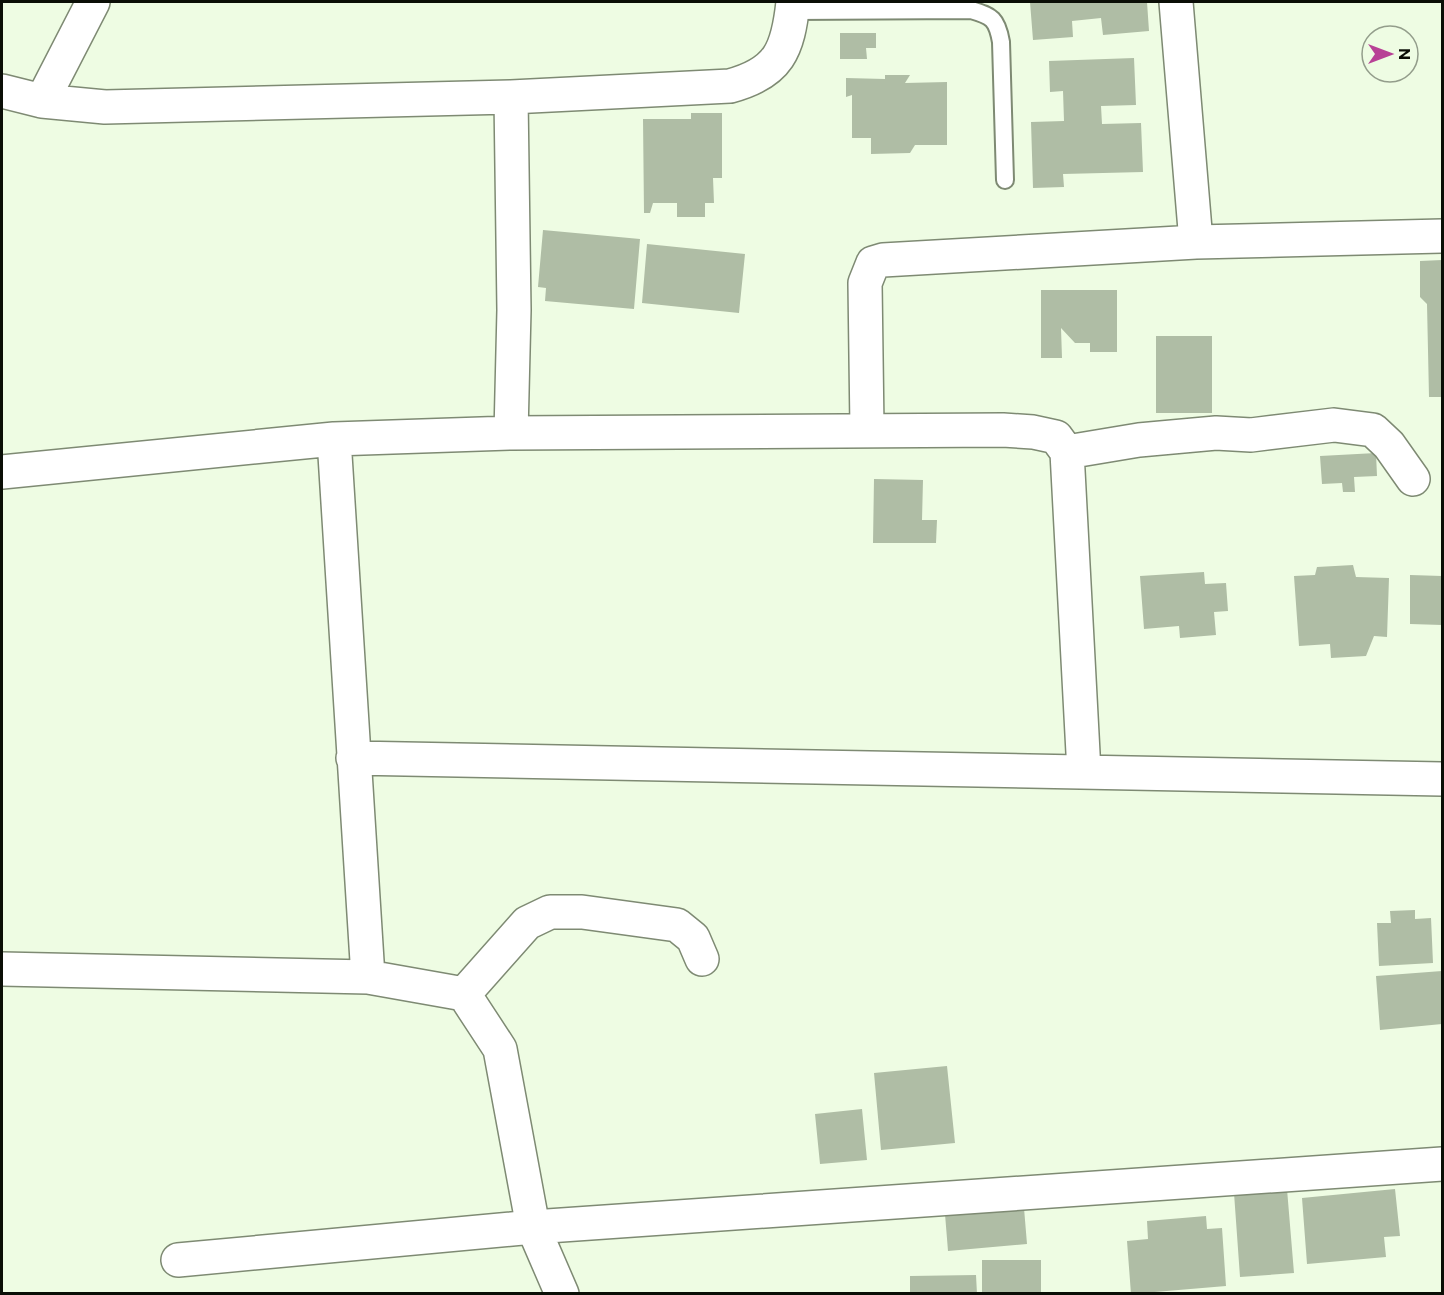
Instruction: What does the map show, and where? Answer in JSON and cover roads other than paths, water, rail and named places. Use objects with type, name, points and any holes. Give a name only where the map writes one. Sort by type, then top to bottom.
[{"type":"street","points":[[42,101],[93,2]]},
{"type":"street","points":[[1176,2],[1196,242]]},
{"type":"street","points":[[2,91],[42,101],[105,107],[510,97],[730,86],[756,79],[781,56],[793,6]]},
{"type":"street","points":[[510,97],[514,310],[510,433]]},
{"type":"street","points":[[867,429],[865,283],[873,264],[883,260],[1196,242],[1443,236]]},
{"type":"street","points":[[1067,452],[1138,440],[1216,433],[1251,435],[1334,425],[1373,430],[1389,445],[1413,479]]},
{"type":"street","points":[[2,472],[334,439],[510,433],[867,429],[1033,432],[1056,437],[1067,452],[1084,772]]},
{"type":"street","points":[[334,439],[368,977]]},
{"type":"street","points":[[353,758],[1443,779]]},
{"type":"street","points":[[464,994],[527,922],[550,912],[582,912],[677,925],[693,938],[702,959]]},
{"type":"street","points":[[2,969],[368,977],[464,994],[500,1049],[533,1227],[562,1293]]},
{"type":"street","points":[[178,1260],[533,1227],[1443,1164]]},
{"type":"lane","points":[[793,6],[971,10],[987,15],[998,25],[1001,42],[1005,180]]}]
